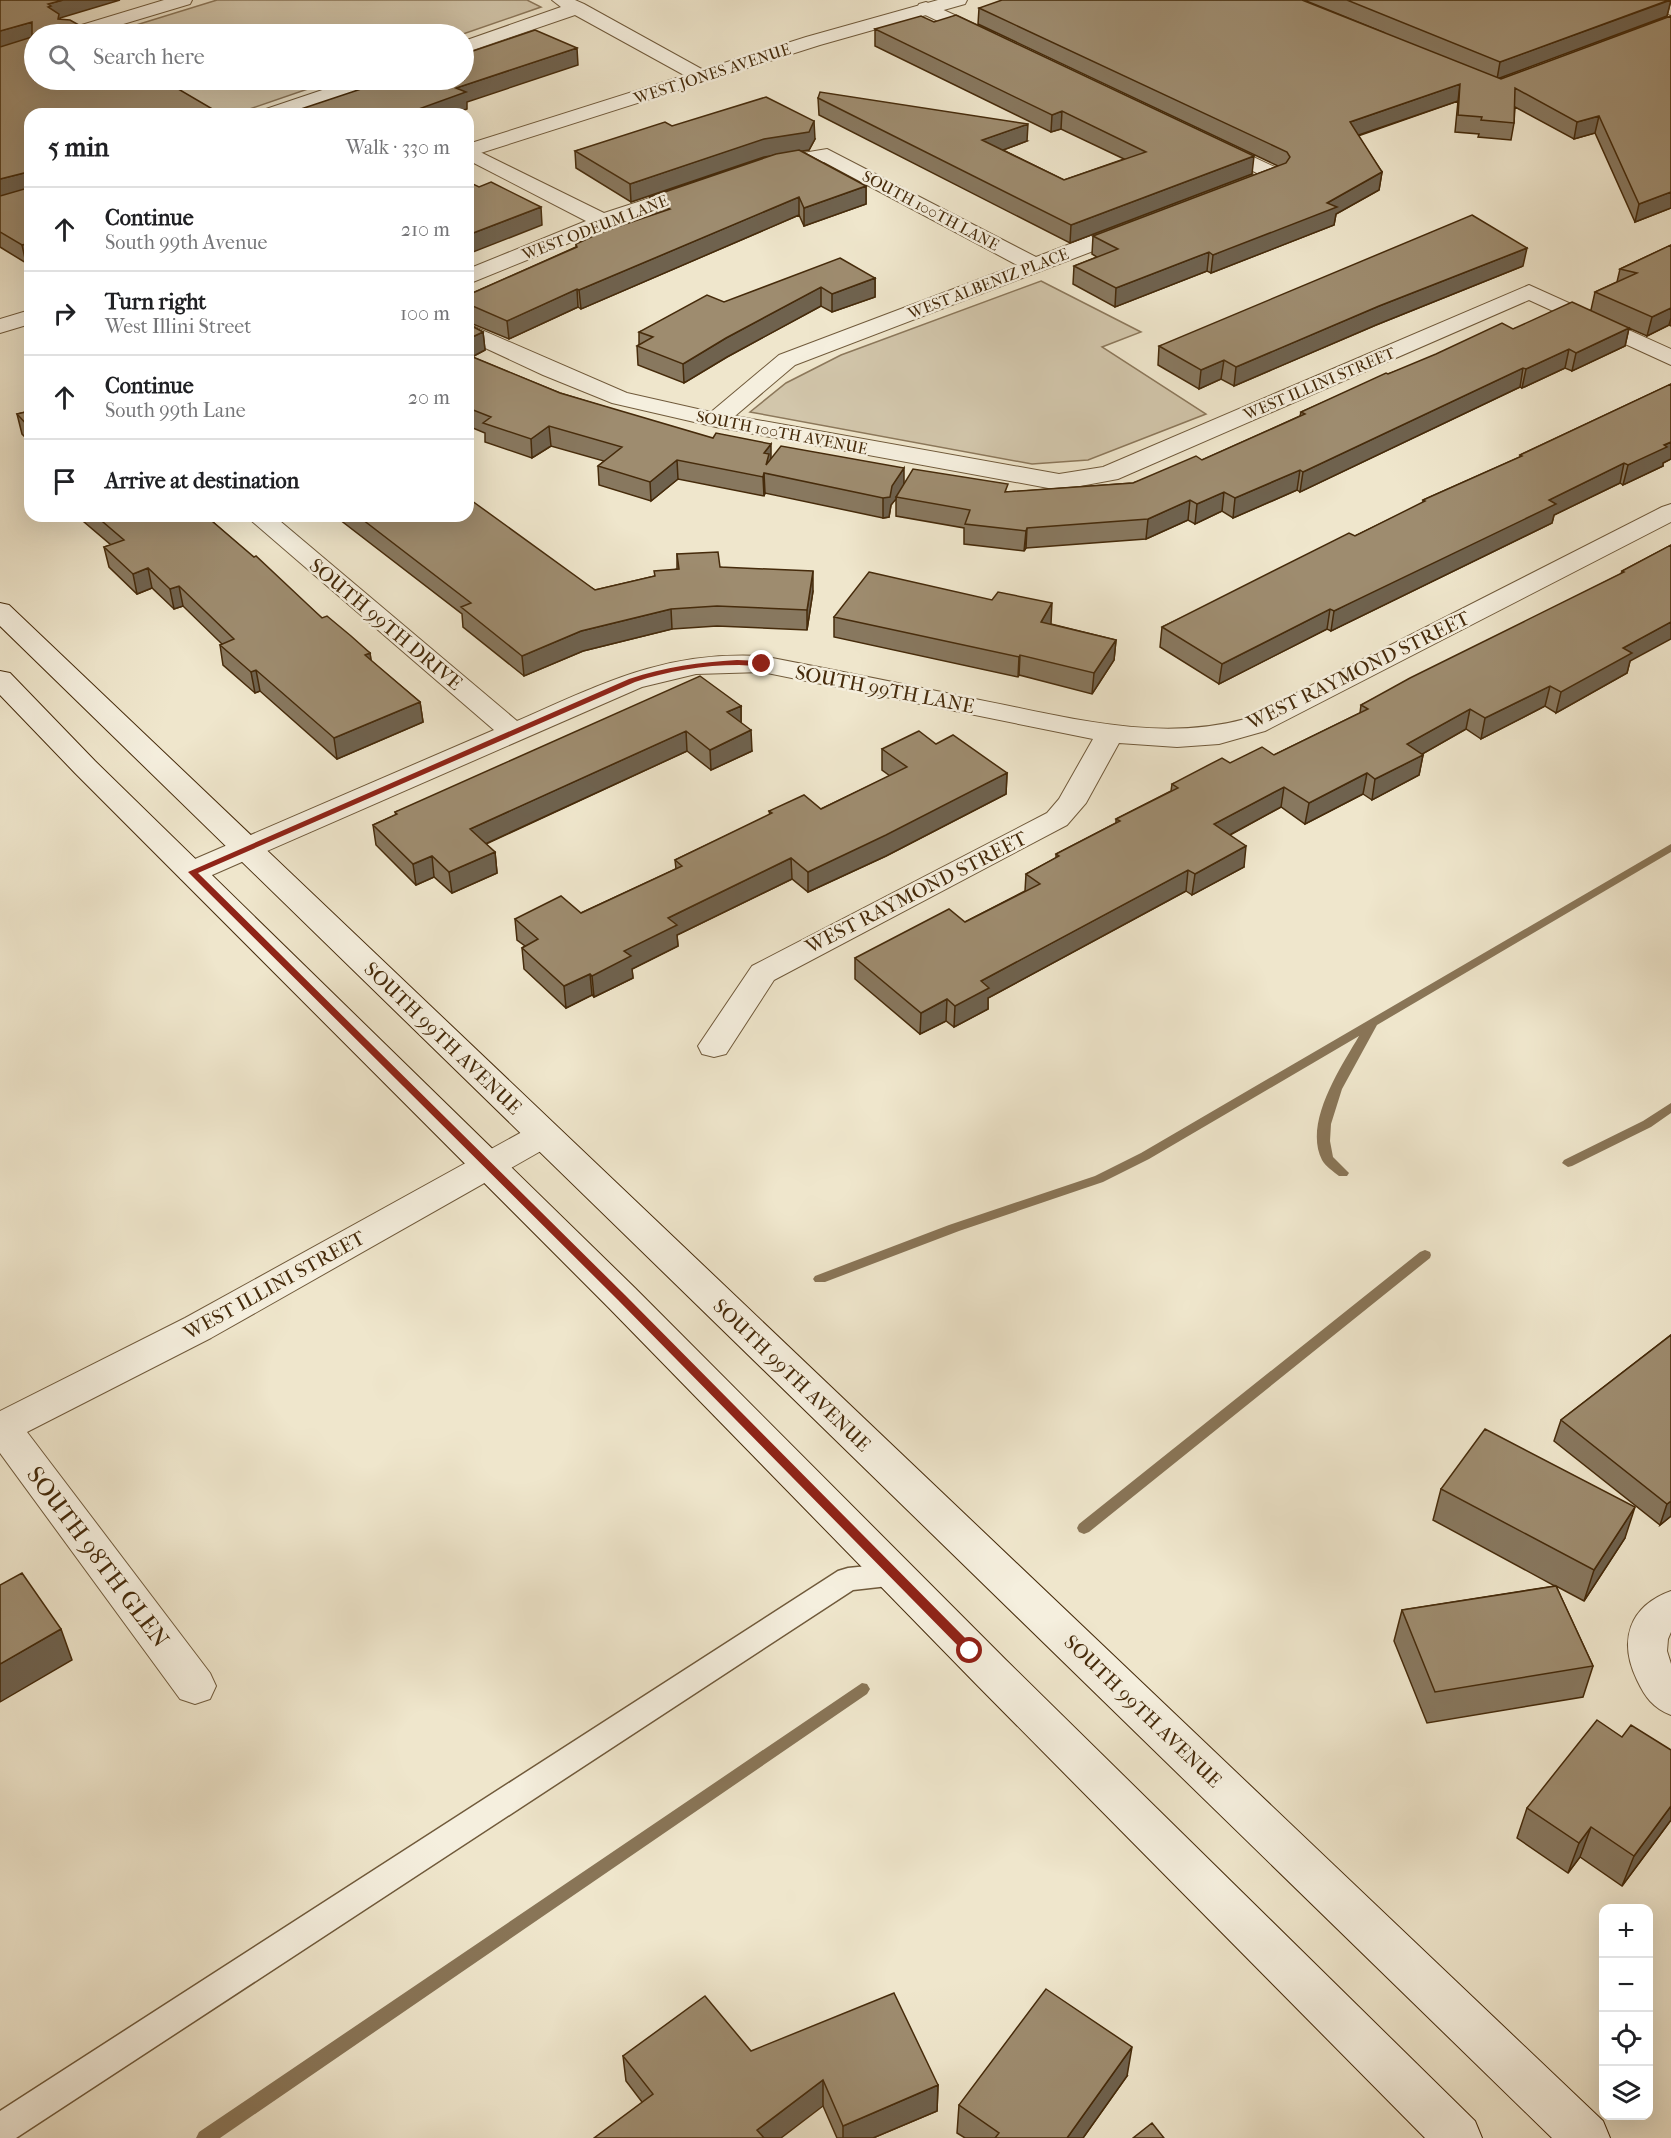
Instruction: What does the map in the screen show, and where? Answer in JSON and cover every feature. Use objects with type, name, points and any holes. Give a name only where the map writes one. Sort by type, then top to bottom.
[{"type":"street","points":[[105,24],[183,0]]},
{"type":"street","name":"WEST JONES AVENUE","points":[[474,150],[700,76],[958,0]]},
{"type":"street","points":[[1647,0],[1671,9]]},
{"type":"street","points":[[474,43],[569,4],[700,76]]},
{"type":"street","points":[[926,8],[1000,43]]},
{"type":"street","points":[[288,108],[341,90]]},
{"type":"street","points":[[1191,134],[1276,175],[1243,187]]},
{"type":"street","points":[[474,155],[603,221]]},
{"type":"street","name":"SOUTH 100TH LANE","points":[[749,171],[772,163],[827,155],[1034,265]]},
{"type":"street","name":"WEST ODEUM LANE","points":[[474,275],[603,221],[716,182]]},
{"type":"street","name":"WEST ALBENIZ PLACE","points":[[716,420],[787,360],[1155,220]]},
{"type":"street","name":"WEST ILLINI STREET","points":[[1109,474],[1529,292],[1671,358]]},
{"type":"street","points":[[0,326],[24,319]]},
{"type":"street","name":"SOUTH 100TH AVENUE","points":[[474,334],[551,370],[620,398],[716,420],[1059,482],[1109,474]]},
{"type":"street","name":"WEST RAYMOND STREET","points":[[714,1046],[763,973],[1057,819],[1071,803],[1110,734],[1177,738],[1219,735],[1255,725],[1671,512]]},
{"type":"street","name":"SOUTH 99TH DRIVE","points":[[266,522],[513,732]]},
{"type":"street","name":"SOUTH 99TH AVENUE","points":[[0,611],[1586,2138]]},
{"type":"street","name":"SOUTH 99TH LANE","points":[[513,732],[632,681],[659,672],[716,663],[762,664],[1110,734]]},
{"type":"street","points":[[0,679],[85,767],[488,1166],[1458,2138]]},
{"type":"street","points":[[192,872],[513,732]]},
{"type":"street","name":"WEST ILLINI STREET","points":[[1,1428],[198,1328],[543,1135]]},
{"type":"street","name":"SOUTH 98TH GLEN","points":[[1,1428],[195,1686]]},
{"type":"street","points":[[1671,1608],[1662,1613],[1651,1627],[1646,1645],[1649,1665],[1659,1684],[1671,1696]]},
{"type":"lane","points":[[0,2130],[848,1580],[908,1586]]},
{"type":"shaded area","points":[[217,0],[527,0],[541,7],[474,30],[474,24],[139,24]]},
{"type":"shaded area","points":[[171,90],[305,90],[252,108],[202,108]]},
{"type":"shaded area","points":[[1041,281],[1141,332],[1102,347],[1206,414],[1088,460],[1032,464],[750,412],[786,383],[841,355]]},
{"type":"building","points":[[0,0],[63,0],[48,4],[51,6],[48,7],[59,14],[58,19],[70,20],[77,24],[32,24],[32,22],[0,31]]},
{"type":"building","points":[[1002,0],[1302,0],[1501,79],[1671,16],[1671,192],[1639,204],[1599,116],[1577,122],[1515,88],[1514,123],[1458,115],[1460,84],[1350,122],[1382,172],[1327,203],[1337,207],[1213,255],[1209,252],[1116,288],[1074,266],[1118,249],[1093,236],[1286,163],[1290,157],[1287,152],[979,8]]},
{"type":"building","points":[[1347,0],[1669,0],[1500,62]]},
{"type":"building","points":[[956,15],[1254,156],[1071,225],[818,98],[820,92],[1028,124],[982,140],[1064,180],[1146,152],[1062,111],[1052,115],[875,29],[921,16],[934,22]]},
{"type":"building","points":[[535,30],[577,48],[474,82],[474,51]]},
{"type":"building","points":[[24,40],[24,90],[180,90],[211,108],[24,108],[24,173],[0,179],[0,47]]},
{"type":"building","points":[[358,90],[461,90],[466,92],[422,108],[304,108]]},
{"type":"building","points":[[766,97],[814,121],[809,132],[764,139],[630,184],[575,151],[665,122],[672,126]]},
{"type":"building","points":[[799,150],[866,186],[804,208],[799,197],[577,289],[507,321],[474,307],[474,292],[577,247],[576,244],[602,232],[670,209],[650,197],[776,154]]},
{"type":"building","points":[[491,182],[541,207],[474,233],[474,184],[479,187]]},
{"type":"building","points":[[24,189],[24,244],[0,232],[0,196]]},
{"type":"building","points":[[1472,215],[1527,248],[1379,306],[1236,367],[1224,360],[1201,370],[1159,346]]},
{"type":"building","points":[[1671,245],[1671,308],[1652,317],[1595,292],[1637,273],[1620,269]]},
{"type":"building","points":[[840,258],[875,278],[832,294],[821,287],[683,364],[637,346],[653,337],[639,332],[707,295],[724,302]]},
{"type":"building","points":[[1572,302],[1629,328],[1576,353],[1569,349],[1526,369],[1523,368],[1303,472],[1300,470],[1235,498],[1224,492],[1197,504],[1190,500],[1148,519],[1027,528],[1026,531],[965,524],[970,510],[896,497],[913,469],[1008,484],[1005,492],[1133,483],[1196,456],[1202,460],[1305,414],[1301,412],[1386,373],[1436,354],[1502,323],[1513,329]]},
{"type":"building","points":[[474,327],[483,332],[474,336]]},
{"type":"building","points":[[474,357],[560,393],[713,438],[716,433],[771,444],[764,453],[769,454],[766,465],[781,446],[904,468],[892,486],[890,497],[883,498],[764,473],[763,477],[677,460],[650,482],[598,466],[622,447],[549,426],[531,439],[483,423],[491,417],[474,410]]},
{"type":"building","points":[[1671,384],[1671,442],[1664,445],[1667,447],[1628,465],[1624,463],[1549,500],[1556,504],[1334,611],[1330,609],[1222,664],[1162,627],[1349,533],[1355,536],[1425,501],[1423,500],[1522,456],[1520,455]]},
{"type":"building","points":[[24,412],[24,422],[17,414]]},
{"type":"building","points":[[474,502],[595,590],[655,576],[654,571],[679,569],[677,554],[718,552],[720,567],[813,571],[807,610],[717,606],[671,609],[581,631],[522,656],[461,607],[471,603],[366,522],[474,522]]},
{"type":"building","points":[[103,522],[213,522],[254,557],[256,556],[322,618],[327,616],[351,636],[370,653],[365,655],[420,702],[334,738],[256,670],[251,672],[220,645],[234,639],[179,586],[170,589],[148,568],[133,574],[104,547],[124,540]]},
{"type":"building","points":[[1671,545],[1671,622],[1623,648],[1632,653],[1561,692],[1550,686],[1485,718],[1470,709],[1407,744],[1423,755],[1375,779],[1367,773],[1309,803],[1284,787],[1214,824],[1246,846],[1195,874],[1188,870],[981,981],[989,988],[955,1006],[947,999],[921,1013],[855,958],[949,909],[965,922],[1040,884],[1026,874],[1059,856],[1056,854],[1120,821],[1116,819],[1178,788],[1172,784],[1222,758],[1230,763],[1262,747],[1274,755],[1368,709],[1361,705],[1410,678],[1624,572],[1622,571]]},
{"type":"building","points":[[869,572],[992,600],[998,592],[1052,603],[1041,622],[1116,640],[1094,673],[1020,655],[1019,657],[834,617]]},
{"type":"building","points":[[700,676],[741,706],[727,712],[751,730],[710,750],[686,731],[470,829],[495,852],[449,872],[432,856],[413,864],[373,825],[397,814],[395,812]]},
{"type":"building","points":[[919,731],[936,744],[953,735],[1007,773],[808,872],[791,858],[668,918],[677,925],[624,951],[631,956],[592,976],[590,974],[564,986],[522,948],[538,939],[515,919],[561,896],[581,913],[682,866],[675,860],[804,795],[821,809],[907,767],[882,749]]},
{"type":"building","points":[[1671,1335],[1671,1501],[1667,1504],[1561,1420]]},
{"type":"building","points":[[1485,1429],[1635,1507],[1594,1570],[1441,1489]]},
{"type":"building","points":[[22,1573],[61,1629],[0,1664],[0,1585]]},
{"type":"building","points":[[1556,1586],[1593,1666],[1435,1692],[1402,1610]]},
{"type":"building","points":[[1597,1720],[1622,1737],[1631,1725],[1671,1750],[1671,1806],[1634,1856],[1591,1827],[1579,1843],[1527,1808]]},
{"type":"building","points":[[1046,1989],[1132,2047],[1067,2138],[995,2138],[999,2133],[959,2105]]},
{"type":"building","points":[[894,1993],[938,2085],[843,2126],[823,2080],[757,2130],[764,2138],[594,2138],[653,2094],[623,2056],[705,1996],[751,2051]]},
{"type":"building","points":[[1152,2123],[1164,2138],[1133,2138]]},
{"type":"waterway","points":[[820,1279],[954,1228],[1099,1179],[1145,1156],[1671,847]]},
{"type":"waterway","points":[[1343,1173],[1327,1157],[1324,1124],[1336,1089],[1371,1025]]},
{"type":"waterway","points":[[1568,1163],[1647,1124],[1671,1107]]},
{"type":"waterway","points":[[1084,1528],[1425,1255]]},
{"type":"waterway","points":[[205,2138],[862,1689]]},
{"type":"route","points":[[762,664],[737,662],[694,665],[659,672],[632,681],[291,827],[192,872],[622,1298],[897,1574],[970,1651]]}]
